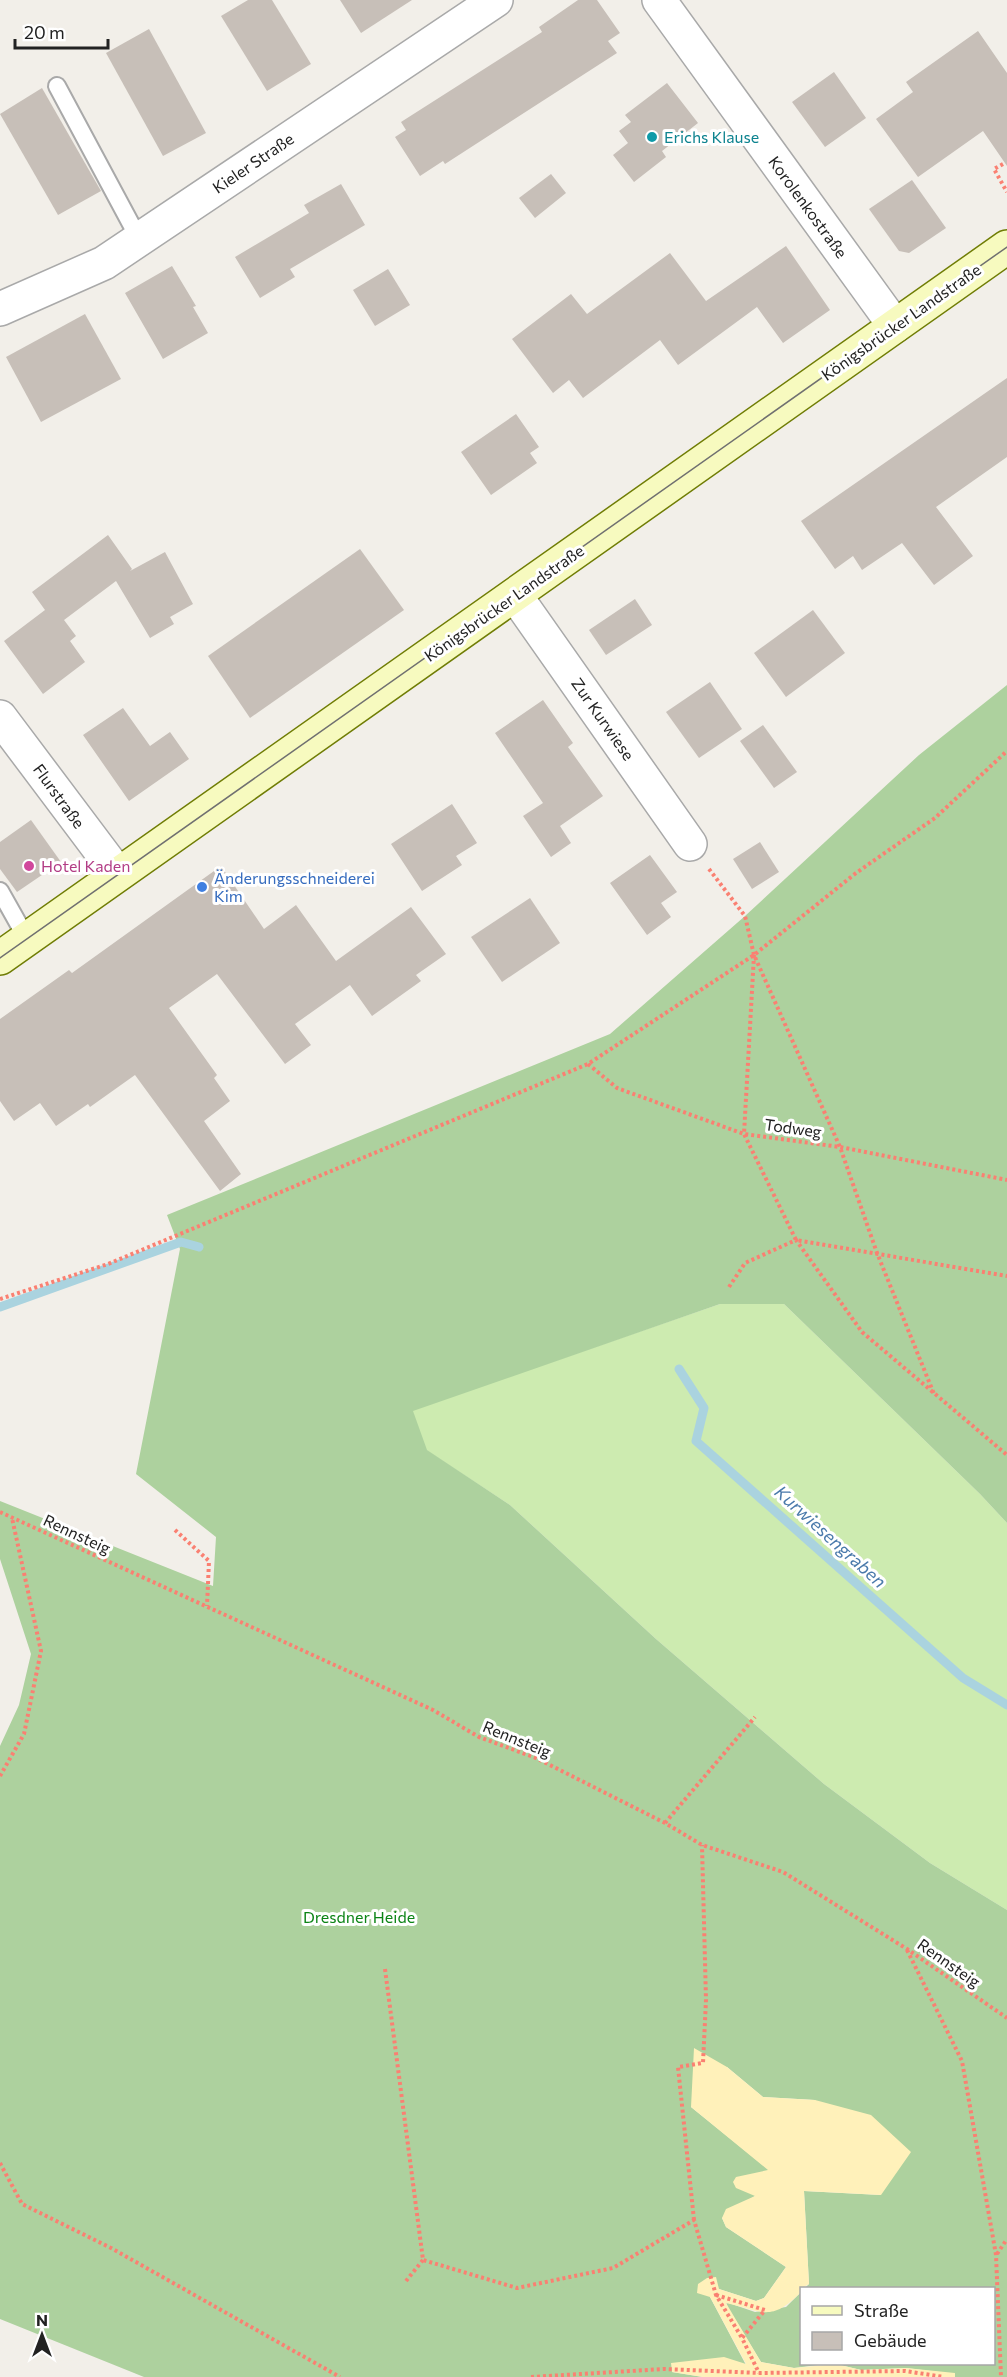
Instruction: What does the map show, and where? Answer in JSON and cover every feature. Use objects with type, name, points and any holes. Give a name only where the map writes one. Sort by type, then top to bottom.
[{"type":"main road","name":"Königsbrücker Landstraße","points":[[0,958],[1007,247]]},
{"type":"street","name":"Kieler Straße","points":[[0,309],[104,263],[496,0]]},
{"type":"street","name":"Korolenkostraße","points":[[659,0],[895,326]]},
{"type":"street","name":"Zur Kurwiese","points":[[515,595],[690,844]]},
{"type":"street","name":"Flurstraße","points":[[0,717],[118,874]]},
{"type":"lane","points":[[57,86],[139,239]]},
{"type":"lane","points":[[0,891],[27,939]]},
{"type":"path","points":[[1003,164],[994,169],[1007,192]]},
{"type":"path","points":[[0,1299],[108,1264],[262,1202],[588,1064],[754,955],[856,873],[935,818],[1007,752]]},
{"type":"path","points":[[690,844],[745,916],[754,955],[840,1147],[877,1253],[934,1394]]},
{"type":"path","points":[[754,955],[744,1134],[796,1240],[862,1332],[1007,1455]]},
{"type":"path","name":"Todweg","points":[[588,1064],[617,1088],[744,1134],[840,1147],[1007,1180]]},
{"type":"path","points":[[729,1287],[745,1263],[796,1240],[1007,1276]]},
{"type":"path","name":"Rennsteig","points":[[0,1512],[433,1710],[479,1737],[536,1758],[666,1823],[702,1845],[783,1872],[907,1949],[1007,2018]]},
{"type":"path","points":[[0,1776],[24,1734],[41,1651],[12,1518]]},
{"type":"path","points":[[175,1530],[209,1561],[207,1607]]},
{"type":"path","points":[[666,1823],[756,1717]]},
{"type":"path","points":[[702,1845],[706,2000],[703,2063],[678,2067],[694,2220],[716,2295],[742,2338],[759,2373]]},
{"type":"path","points":[[907,1949],[962,2061],[996,2255],[1001,2377]]},
{"type":"path","points":[[385,1969],[423,2260],[406,2281]]},
{"type":"path","points":[[0,2163],[22,2204],[111,2248],[340,2377]]},
{"type":"path","points":[[423,2260],[518,2288],[613,2268],[694,2220]]},
{"type":"path","points":[[996,2255],[1007,2239]]},
{"type":"path","points":[[716,2295],[765,2310],[742,2338]]},
{"type":"path","points":[[531,2377],[664,2369],[759,2373],[905,2371],[944,2377]]},
{"type":"green space","name":"Dresdner Heide","points":[[1007,685],[1007,1523],[784,1304],[720,1304],[413,1411],[427,1450],[510,1505],[656,1639],[824,1784],[930,1863],[1007,1910],[1007,2377],[955,2377],[955,2374],[906,2368],[861,2370],[840,2365],[995,2365],[995,2287],[806,2287],[809,2284],[804,2191],[881,2195],[815,2100],[763,2097],[727,2067],[691,2107],[769,2170],[755,2196],[722,2218],[726,2227],[786,2267],[764,2298],[756,2301],[719,2289],[710,2297],[746,2365],[672,2372],[703,2377],[144,2377],[0,2319],[0,1746],[19,1705],[31,1654],[0,1559],[0,1501],[213,1586],[216,1537],[136,1474],[180,1249],[167,1215],[610,1034],[745,916],[919,755]]},
{"type":"green space","points":[[720,1304],[784,1304],[1007,1523],[1007,1910],[930,1863],[824,1784],[656,1639],[510,1505],[426,1450],[412,1410]]},
{"type":"green space","points":[[800,2293],[800,2365],[818,2365],[794,2368],[761,2362],[726,2302],[755,2312],[786,2307]]},
{"type":"sand","points":[[694,2048],[727,2067],[763,2097],[815,2100],[871,2115],[911,2152],[881,2195],[804,2191],[809,2284],[800,2287],[800,2293],[791,2302],[774,2311],[758,2311],[726,2303],[761,2362],[794,2368],[840,2365],[861,2370],[906,2368],[955,2373],[955,2377],[703,2377],[672,2372],[671,2363],[724,2357],[746,2364],[710,2297],[697,2293],[698,2284],[707,2278],[716,2277],[719,2289],[756,2301],[764,2298],[786,2267],[726,2227],[722,2218],[726,2209],[755,2196],[736,2188],[733,2182],[736,2177],[768,2170],[691,2107]]},
{"type":"building","points":[[248,0],[272,0],[311,64],[267,91],[221,16]]},
{"type":"building","points":[[340,0],[412,0],[361,33]]},
{"type":"building","points":[[578,0],[597,0],[620,33],[608,41],[617,53],[445,164],[443,161],[420,176],[395,137],[406,130],[401,122],[542,32],[539,27]]},
{"type":"building","points":[[149,29],[206,133],[163,156],[106,53]]},
{"type":"building","points":[[978,31],[1007,73],[1007,166],[983,131],[918,177],[876,119],[913,92],[906,82]]},
{"type":"building","points":[[834,72],[866,118],[825,147],[792,102]]},
{"type":"building","name":"Erichs Klause","points":[[667,83],[698,123],[662,151],[666,157],[634,182],[613,155],[628,143],[619,131],[631,122],[625,115]]},
{"type":"building","points":[[42,88],[101,191],[58,215],[0,114]]},
{"type":"building","points":[[551,174],[566,193],[535,218],[519,198]]},
{"type":"building","points":[[912,180],[946,228],[909,253],[899,251],[869,209]]},
{"type":"building","points":[[341,184],[365,225],[290,269],[295,277],[260,298],[235,257],[309,213],[304,205]]},
{"type":"building","points":[[786,246],[830,310],[783,343],[757,307],[678,365],[660,340],[583,398],[569,380],[553,393],[512,339],[571,294],[587,314],[670,253],[706,301]]},
{"type":"building","points":[[172,266],[196,306],[193,307],[208,333],[163,359],[125,293]]},
{"type":"building","points":[[388,269],[410,305],[375,326],[353,290]]},
{"type":"building","points":[[85,314],[121,379],[41,422],[6,357]]},
{"type":"building","points":[[1007,378],[1007,457],[936,507],[973,556],[934,585],[902,543],[862,570],[853,556],[835,569],[801,521]]},
{"type":"building","points":[[516,414],[539,447],[530,453],[537,463],[491,495],[461,452]]},
{"type":"building","points":[[108,535],[132,569],[130,571],[165,552],[193,604],[170,617],[174,624],[150,638],[116,581],[64,620],[76,636],[70,641],[85,662],[43,694],[4,641],[45,610],[32,592]]},
{"type":"building","points":[[360,549],[404,610],[250,718],[208,656]]},
{"type":"building","points":[[635,599],[652,625],[606,655],[589,630]]},
{"type":"building","points":[[813,610],[845,653],[786,697],[754,653]]},
{"type":"building","points":[[710,682],[742,729],[699,758],[666,712]]},
{"type":"building","points":[[543,700],[573,743],[568,747],[603,796],[560,826],[571,843],[551,857],[523,816],[543,803],[495,733]]},
{"type":"building","points":[[123,708],[150,746],[170,732],[189,759],[129,801],[83,735]]},
{"type":"building","points":[[763,725],[797,772],[774,788],[740,741]]},
{"type":"building","points":[[452,804],[477,843],[456,856],[462,865],[422,891],[391,844]]},
{"type":"building","points":[[31,820],[61,862],[17,892],[0,869],[0,842]]},
{"type":"building","points":[[760,842],[779,872],[752,889],[733,859]]},
{"type":"building","points":[[650,855],[677,892],[661,903],[671,917],[647,935],[610,883]]},
{"type":"building","points":[[221,866],[264,929],[296,905],[336,961],[411,907],[446,954],[416,975],[421,981],[372,1016],[350,985],[295,1024],[311,1045],[285,1064],[217,974],[169,1008],[217,1075],[214,1078],[230,1101],[204,1121],[241,1174],[220,1191],[135,1075],[90,1107],[88,1104],[56,1126],[40,1103],[14,1121],[0,1101],[0,1019],[69,970],[72,973]]},
{"type":"building","points":[[530,898],[560,943],[502,982],[471,937]]},
{"type":"waterway","points":[[0,1307],[181,1242],[199,1247]]},
{"type":"waterway","name":"Kurwiesengraben","points":[[679,1369],[704,1408],[696,1441],[963,1678],[1007,1705]]},
{"type":"tram line","points":[[0,958],[1007,247]]},
{"type":"place","name":"Erichs Klause","points":[[652,137]]},
{"type":"place","name":"Hotel Kaden","points":[[29,866]]},
{"type":"place","name":"Änderungsschneiderei Kim","points":[[202,887]]}]
